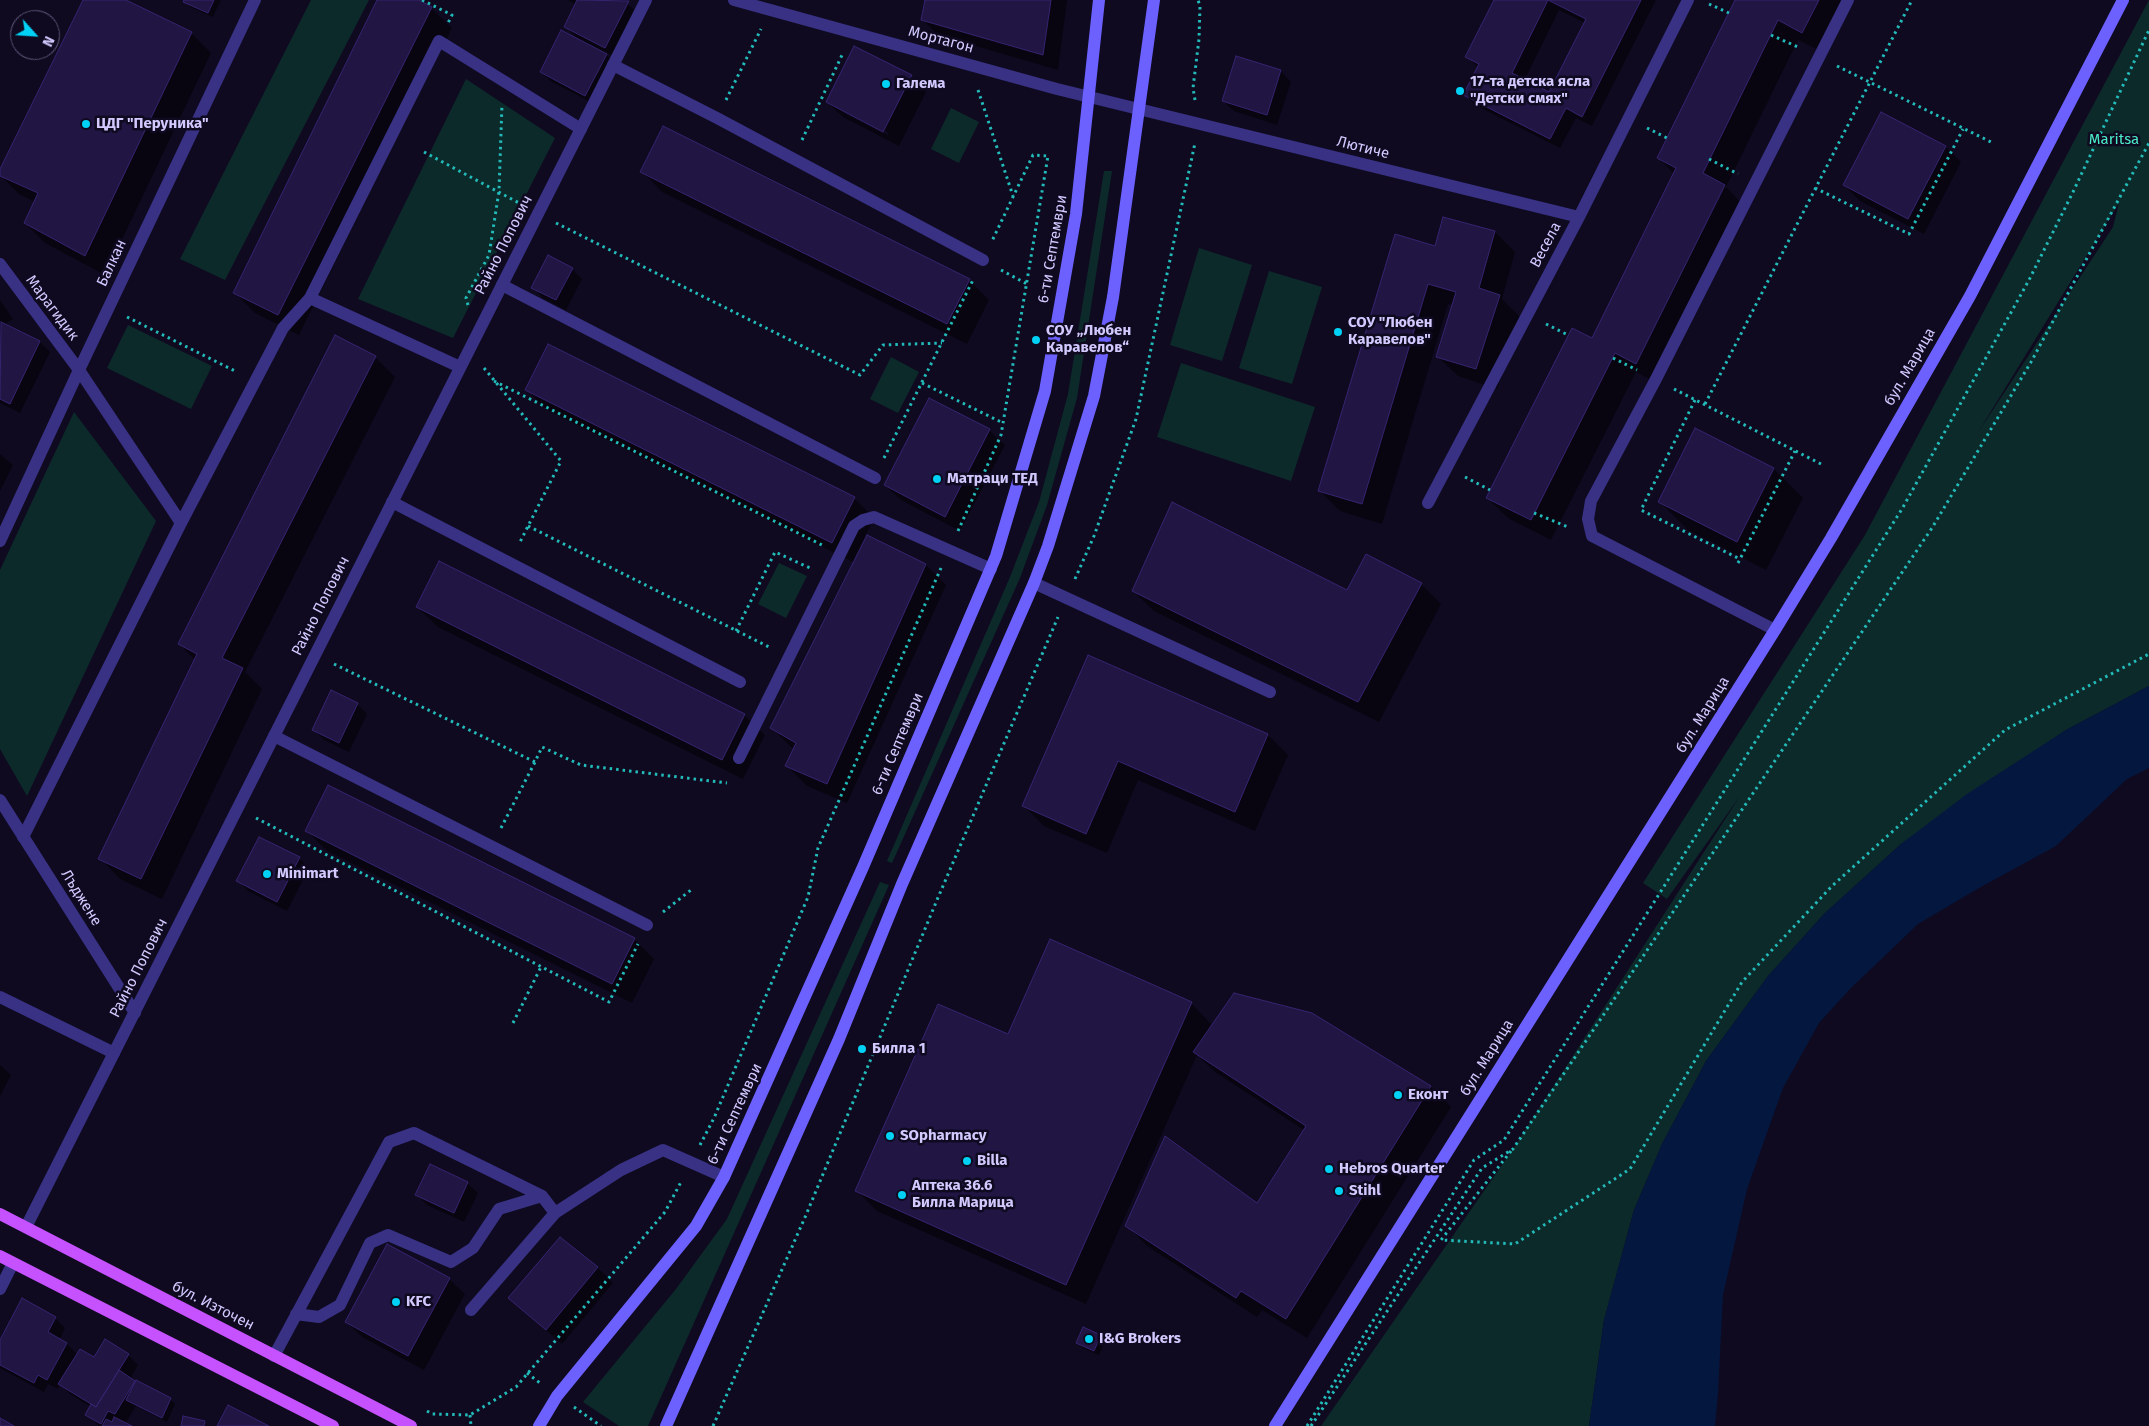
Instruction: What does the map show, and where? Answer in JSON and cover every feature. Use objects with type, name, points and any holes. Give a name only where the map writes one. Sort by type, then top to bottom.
[{"type":"main road","name":"6-ти Септември","points":[[539,1426],[557,1396],[696,1226],[724,1177],[863,867],[991,568],[1044,391],[1076,214],[1099,0]]},
{"type":"main road","points":[[666,1426],[840,1039],[902,884],[1048,546],[1094,396],[1113,297],[1154,0]]},
{"type":"main road","name":"бул. Марица","points":[[1275,1426],[1775,630],[1970,296],[2123,0]]},
{"type":"main road","name":"бул. Източен","points":[[0,1214],[411,1426]]},
{"type":"main road","points":[[0,1256],[333,1426]]},
{"type":"street","name":"Балкан","points":[[0,541],[255,0]]},
{"type":"street","name":"Райно Попович","points":[[26,1227],[646,0]]},
{"type":"street","name":"Мортагон","points":[[734,0],[970,65],[1139,108]]},
{"type":"street","name":"Весела","points":[[1428,503],[1579,217],[1688,0]]},
{"type":"street","points":[[1775,630],[1592,536],[1588,518],[1591,501],[1656,379],[1754,182],[1848,0]]},
{"type":"street","points":[[24,837],[181,523],[283,328],[310,298],[439,41],[580,129]]},
{"type":"street","points":[[613,65],[793,158],[983,260]]},
{"type":"street","name":"Лютиче","points":[[1139,108],[1205,126],[1579,217]]},
{"type":"street","name":"Марагидик","points":[[0,264],[79,370],[181,523]]},
{"type":"street","points":[[502,286],[875,478]]},
{"type":"street","points":[[310,298],[460,367]]},
{"type":"street","points":[[392,502],[740,682]]},
{"type":"street","points":[[740,758],[854,526],[863,520],[874,517],[991,568]]},
{"type":"street","points":[[1034,582],[1270,692]]},
{"type":"street","points":[[274,736],[647,925]]},
{"type":"street","name":"Лъджене","points":[[0,800],[134,1012]]},
{"type":"street","points":[[0,997],[114,1053]]},
{"type":"street","points":[[274,1356],[390,1142],[414,1133],[542,1196],[555,1213]]},
{"type":"street","points":[[471,1310],[555,1213],[621,1170],[663,1150],[724,1177]]},
{"type":"street","points":[[296,1314],[319,1318],[340,1305],[370,1243],[388,1235],[451,1262],[473,1248],[500,1209],[542,1196]]},
{"type":"street","points":[[0,1289],[14,1263]]},
{"type":"path","points":[[422,0],[452,15],[439,41]]},
{"type":"path","points":[[1702,0],[1729,13]]},
{"type":"path","points":[[1704,404],[1912,0]]},
{"type":"path","points":[[717,118],[770,10]]},
{"type":"path","points":[[1309,1426],[1474,1160],[1504,1140],[1902,509],[2029,280],[2073,192],[2149,30]]},
{"type":"path","points":[[793,158],[853,33]]},
{"type":"path","points":[[1771,34],[1991,142]]},
{"type":"path","points":[[970,65],[1013,197]]},
{"type":"path","points":[[478,332],[466,298],[489,255],[499,191],[503,81]]},
{"type":"path","points":[[1815,188],[1909,234],[1963,129]]},
{"type":"path","points":[[2149,143],[2031,362],[1932,528],[1513,1149],[1441,1240],[1515,1244],[1630,1169],[1742,982],[1832,886],[2005,730],[2149,654]]},
{"type":"path","points":[[424,152],[499,191],[538,214],[860,375],[882,345],[942,343]]},
{"type":"path","points":[[424,1409],[432,1414],[470,1414],[516,1387],[665,1212],[714,1118],[808,898],[818,848],[1000,435],[1048,156],[1033,154],[983,260],[875,478]]},
{"type":"path","points":[[1709,159],[1754,182]]},
{"type":"path","points":[[983,260],[1027,284]]},
{"type":"path","points":[[109,308],[256,382]]},
{"type":"path","points":[[469,351],[561,461],[509,563]]},
{"type":"path","points":[[1613,358],[1823,465]]},
{"type":"path","points":[[494,381],[840,554]]},
{"type":"path","points":[[922,383],[1003,423]]},
{"type":"path","points":[[1695,400],[1641,510],[1740,559]]},
{"type":"path","points":[[1738,564],[1795,451]]},
{"type":"path","points":[[1446,468],[1490,490]]},
{"type":"path","points":[[1534,513],[1592,536]]},
{"type":"path","points":[[528,526],[789,658]]},
{"type":"path","points":[[736,631],[775,552],[829,577]]},
{"type":"path","points":[[315,655],[535,762]]},
{"type":"path","points":[[492,846],[542,747],[581,765],[727,783]]},
{"type":"path","points":[[237,808],[609,1002],[647,925],[691,890]]},
{"type":"path","points":[[513,1023],[541,967]]},
{"type":"path","points":[[1309,1426],[1482,1168],[1513,1149]]},
{"type":"path","points":[[470,1414],[471,1426]]},
{"type":"green space","points":[[311,0],[369,0],[225,280],[180,259]]},
{"type":"green space","name":"Maritsa","points":[[2149,0],[2149,686],[2066,730],[1901,844],[1825,913],[1768,976],[1706,1061],[1662,1144],[1634,1210],[1604,1320],[1589,1426],[1321,1426],[1513,1149],[1740,796],[1667,899],[1643,883],[1865,535]],"holes":[[[2119,203],[2113,227],[1977,434]]]},
{"type":"green space","points":[[466,79],[555,138],[453,338],[358,299]]},
{"type":"green space","points":[[951,108],[979,122],[959,163],[931,149]]},
{"type":"green space","points":[[1104,171],[1112,171],[1077,398],[1047,505],[1020,578],[892,863],[887,861],[1010,577],[1039,502],[1068,394]]},
{"type":"green space","points":[[1199,248],[1252,265],[1222,361],[1170,345]]},
{"type":"green space","points":[[1269,271],[1322,287],[1292,384],[1239,368]]},
{"type":"green space","points":[[128,325],[212,366],[191,409],[107,368]]},
{"type":"green space","points":[[891,357],[919,372],[898,413],[870,399]]},
{"type":"green space","points":[[1181,363],[1315,407],[1291,481],[1157,437]]},
{"type":"green space","points":[[74,412],[156,521],[27,796],[0,749],[0,570]]},
{"type":"green space","points":[[779,563],[807,576],[786,618],[758,604]]},
{"type":"green space","points":[[880,882],[889,885],[648,1426],[619,1426],[583,1402],[676,1289],[727,1219]]},
{"type":"water","points":[[2149,686],[2149,768],[2127,779],[2056,846],[1918,924],[1850,989],[1819,1023],[1783,1088],[1747,1189],[1723,1295],[1715,1426],[1589,1426],[1604,1320],[1634,1210],[1662,1144],[1706,1061],[1768,976],[1825,913],[1901,844],[1967,794],[2066,730]]},
{"type":"building","points":[[83,0],[126,0],[192,32],[85,256],[24,223],[38,193],[0,176],[0,169],[54,60],[60,60],[60,47]]},
{"type":"building","points":[[184,0],[214,0],[208,13],[183,2]]},
{"type":"building","points":[[377,0],[419,0],[432,7],[278,315],[233,293]]},
{"type":"building","points":[[577,0],[629,1],[605,48],[564,27]]},
{"type":"building","points":[[925,0],[1051,0],[1043,55],[921,20]]},
{"type":"building","points":[[1494,0],[1548,0],[1641,0],[1582,117],[1566,108],[1550,139],[1463,95],[1479,64],[1465,57]],"holes":[[[1548,0],[1586,19],[1549,92],[1512,73]]]},
{"type":"building","points":[[1735,0],[1819,0],[1802,33],[1778,20],[1703,173],[1725,185],[1636,364],[1615,353],[1531,520],[1486,498],[1572,328],[1592,338],[1676,168],[1657,158]]},
{"type":"building","points":[[561,30],[607,54],[585,96],[540,72]]},
{"type":"building","points":[[854,46],[912,75],[883,132],[826,102]]},
{"type":"building","points":[[1236,56],[1281,70],[1267,115],[1222,101]]},
{"type":"building","points":[[1881,112],[1946,146],[1908,219],[1843,185]]},
{"type":"building","points":[[663,126],[970,279],[947,324],[640,172]]},
{"type":"building","points":[[1443,217],[1495,231],[1479,288],[1500,295],[1476,369],[1436,357],[1456,292],[1428,284],[1362,504],[1318,491],[1395,234],[1435,246]]},
{"type":"building","points":[[548,255],[573,268],[556,300],[531,288]]},
{"type":"building","points":[[1,322],[40,341],[10,404],[0,399]]},
{"type":"building","points":[[335,335],[376,356],[222,658],[243,668],[141,879],[98,859],[197,654],[178,644]]},
{"type":"building","points":[[548,344],[855,497],[832,543],[525,390]]},
{"type":"building","points":[[929,398],[990,429],[945,517],[884,485]]},
{"type":"building","points":[[1695,428],[1774,468],[1737,542],[1658,502]]},
{"type":"building","points":[[1172,502],[1347,590],[1366,554],[1422,583],[1358,702],[1132,591]]},
{"type":"building","points":[[867,535],[926,564],[827,784],[785,766],[796,743],[770,728]]},
{"type":"building","points":[[439,561],[745,714],[722,760],[416,607]]},
{"type":"building","points":[[1088,655],[1268,734],[1235,812],[1118,761],[1086,834],[1022,806]]},
{"type":"building","points":[[331,690],[358,703],[339,743],[312,730]]},
{"type":"building","points":[[328,785],[635,938],[612,984],[305,831]]},
{"type":"building","points":[[259,837],[300,857],[277,902],[236,881]]},
{"type":"building","points":[[1050,939],[1192,1002],[1066,1285],[855,1191],[938,1004],[1008,1034]]},
{"type":"building","name":"Hebros Quarter","points":[[1234,993],[1312,1013],[1431,1086],[1286,1319],[1241,1291],[1236,1298],[1125,1226],[1165,1136],[1257,1203],[1306,1126],[1193,1052]]},
{"type":"building","points":[[430,1164],[468,1182],[454,1213],[415,1195]]},
{"type":"building","points":[[560,1237],[598,1267],[546,1330],[508,1298]]},
{"type":"building","points":[[387,1244],[450,1278],[408,1356],[345,1322]]},
{"type":"building","points":[[22,1298],[56,1317],[48,1332],[67,1343],[47,1380],[38,1375],[34,1383],[0,1365],[0,1340]]},
{"type":"building","name":"I&G Brokers","points":[[1083,1327],[1101,1335],[1094,1351],[1076,1343]]},
{"type":"building","points":[[105,1339],[129,1354],[96,1407],[58,1384],[80,1349],[94,1357]]},
{"type":"building","points":[[119,1370],[135,1381],[115,1414],[108,1411],[101,1424],[85,1415],[91,1404],[96,1407]]},
{"type":"building","points":[[136,1380],[171,1398],[162,1418],[126,1400]]},
{"type":"building","points":[[228,1405],[269,1426],[217,1426]]},
{"type":"building","points":[[183,1416],[205,1421],[204,1426],[181,1426]]},
{"type":"building","points":[[114,1417],[132,1426],[102,1426],[106,1419],[112,1422]]},
{"type":"building","points":[[0,1418],[14,1426],[0,1426]]},
{"type":"place","name":"Галема","points":[[886,84]]},
{"type":"place","name":"17-та детска ясла \"Детски смях\"","points":[[1460,91]]},
{"type":"place","name":"ЦДГ \"Перуника\"","points":[[86,124]]},
{"type":"place","name":"СОУ \"Любен Каравелов\"","points":[[1338,332]]},
{"type":"place","name":"СОУ „Любен Каравелов“","points":[[1036,340]]},
{"type":"place","name":"Матраци ТЕД","points":[[937,479]]},
{"type":"place","name":"Minimart","points":[[267,874]]},
{"type":"place","name":"Билла 1","points":[[862,1049]]},
{"type":"place","name":"Еконт","points":[[1398,1095]]},
{"type":"place","name":"SOpharmacy","points":[[890,1136]]},
{"type":"place","name":"Billa","points":[[967,1161]]},
{"type":"place","name":"Hebros Quarter","points":[[1329,1169]]},
{"type":"place","name":"Stihl","points":[[1339,1191]]},
{"type":"place","name":"Аптека 36.6 Билла Марица","points":[[902,1195]]},
{"type":"place","name":"KFC","points":[[396,1302]]},
{"type":"place","name":"I&G Brokers","points":[[1089,1339]]}]
